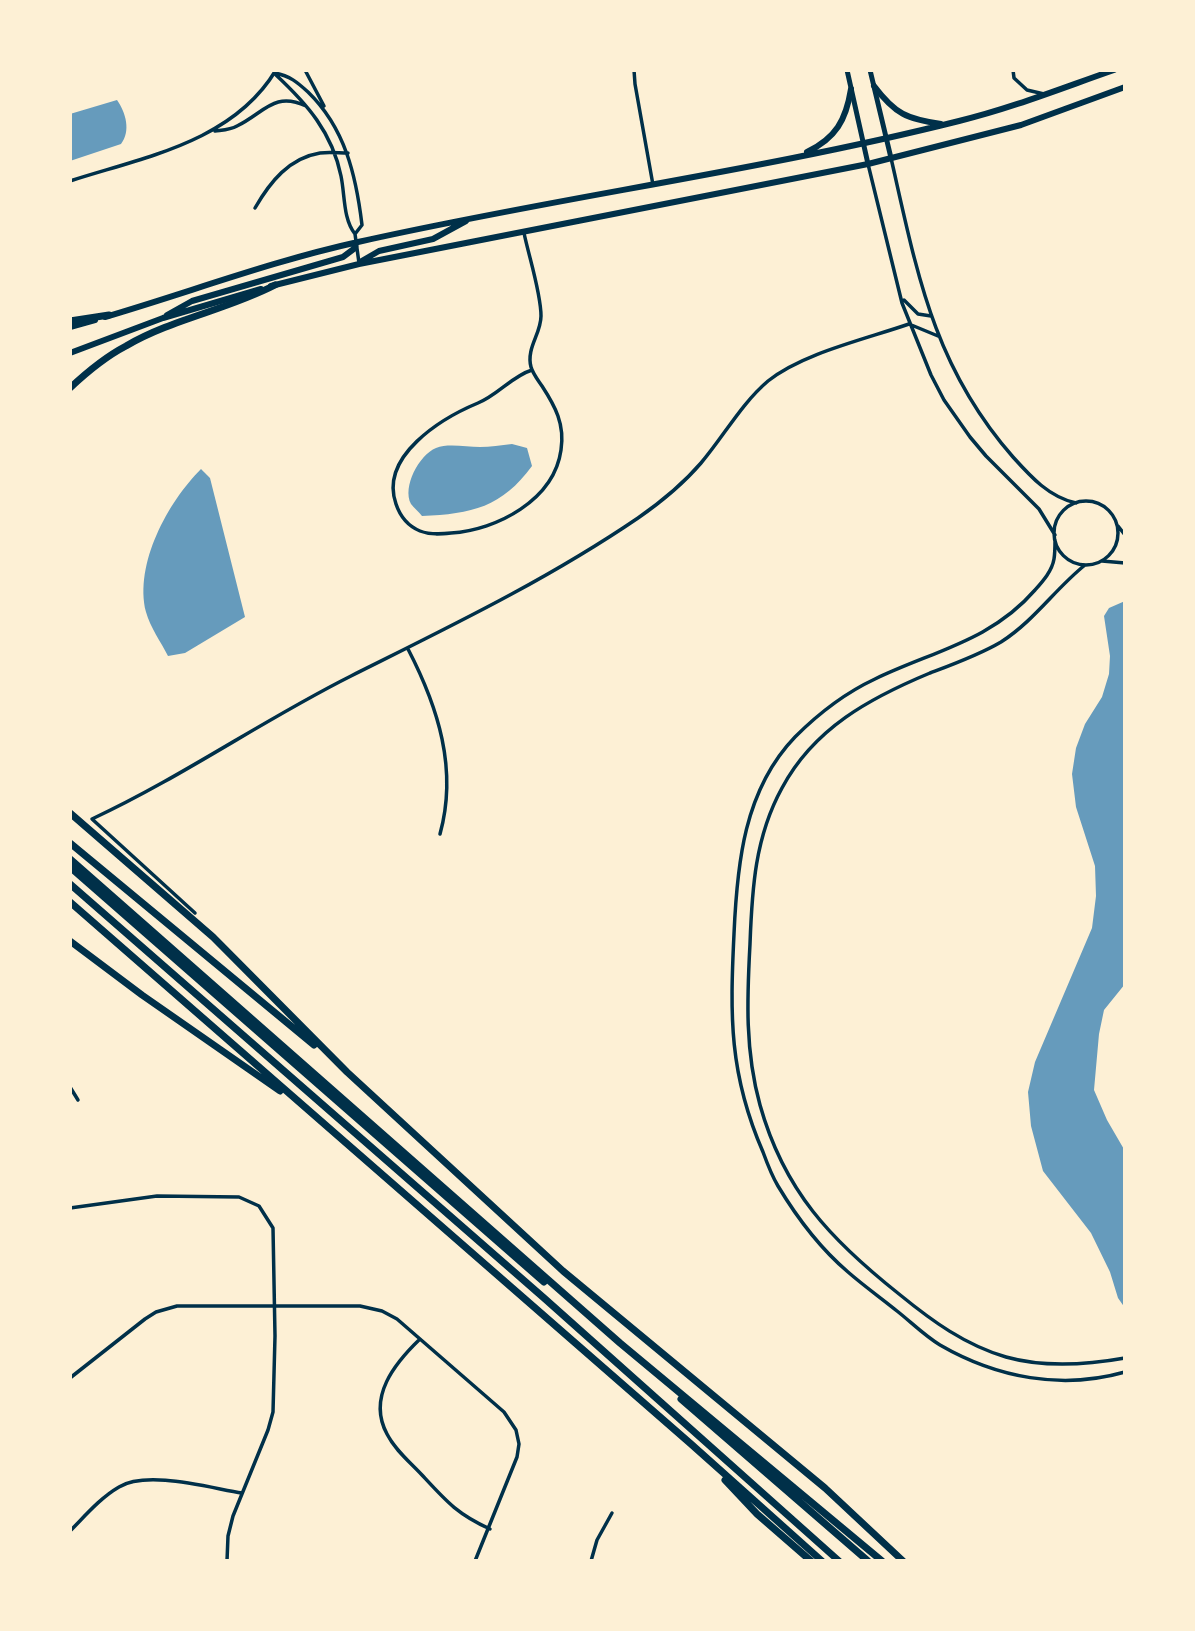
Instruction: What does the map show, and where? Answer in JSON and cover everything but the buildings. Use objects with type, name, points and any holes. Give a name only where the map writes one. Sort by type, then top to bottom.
[{"type":"highway","points":[[70,388],[101,362],[135,341],[247,300],[275,285]]},
{"type":"highway","points":[[70,321],[109,315]]},
{"type":"highway","points":[[70,812],[214,937],[347,1072],[563,1271],[825,1488],[903,1561]]},
{"type":"highway","points":[[70,843],[347,1072]]},
{"type":"highway","points":[[70,859],[620,1343],[882,1561]]},
{"type":"highway","points":[[70,867],[529,1269],[868,1561]]},
{"type":"highway","points":[[70,884],[544,1298],[839,1561]]},
{"type":"highway","points":[[70,902],[822,1561]]},
{"type":"highway","points":[[70,941],[142,995],[310,1112]]},
{"type":"highway","points":[[691,1444],[757,1514],[811,1561]]},
{"type":"main road","points":[[847,70],[868,164]]},
{"type":"main road","points":[[870,70],[891,159]]},
{"type":"main road","points":[[70,327],[236,275],[356,242],[863,144],[1015,106],[1114,70]]},
{"type":"main road","points":[[874,86],[900,114],[920,121],[950,123]]},
{"type":"main road","points":[[70,353],[163,318],[275,285],[359,264],[891,159],[1021,125],[1125,87]]},
{"type":"main road","points":[[797,157],[822,145],[839,128],[847,110],[851,89]]},
{"type":"main road","points":[[359,264],[379,251],[433,239],[471,218]]},
{"type":"main road","points":[[163,318],[192,300],[343,257],[355,248],[356,242]]},
{"type":"street","points":[[306,70],[348,153],[362,225],[355,234]]},
{"type":"street","points":[[634,70],[653,185]]},
{"type":"street","points":[[1013,70],[1014,78],[1027,90],[1044,94]]},
{"type":"street","points":[[275,72],[289,76],[328,114]]},
{"type":"street","points":[[275,72],[309,107],[334,153],[340,173],[348,226],[355,234],[359,264]]},
{"type":"street","points":[[70,181],[184,144],[213,131],[240,113],[259,94],[275,72]]},
{"type":"street","points":[[213,131],[234,128],[277,101],[293,100],[309,107]]},
{"type":"street","points":[[255,208],[266,189],[292,163],[319,153],[348,153]]},
{"type":"street","points":[[891,159],[917,271],[931,316],[966,394],[999,441],[1040,485],[1054,496],[1076,503],[1090,502],[1102,506],[1125,535]]},
{"type":"street","points":[[868,164],[909,324],[931,375],[958,420],[986,456],[1040,509],[1058,548],[1069,560],[1085,565]]},
{"type":"street","points":[[524,233],[541,315],[531,349],[532,370],[556,408],[562,436],[557,464],[543,489],[512,514],[461,533],[432,534],[412,526],[398,510],[394,499],[394,486],[401,460],[409,449],[447,418],[498,393],[532,370]]},
{"type":"street","points":[[901,296],[914,311],[931,316]]},
{"type":"street","points":[[194,913],[92,819],[144,794],[351,676],[549,575],[661,501],[701,463],[743,407],[767,382],[783,371],[822,353],[909,324],[938,336]]},
{"type":"street","points":[[1076,503],[1060,514],[1056,524],[1054,559],[1049,573],[1013,613],[972,639],[875,679],[838,701],[792,740],[778,760],[762,785],[741,849],[730,1009],[732,1037],[747,1114],[777,1184],[814,1235],[847,1272],[938,1344],[989,1368],[1041,1381],[1087,1380],[1125,1372]]},
{"type":"street","points":[[1100,562],[1107,558],[1115,545],[1116,524]]},
{"type":"street","points":[[1125,564],[1116,561],[1085,565],[1068,579],[1025,625],[1000,643],[975,656],[884,692],[855,709],[814,744],[788,777],[767,820],[753,875],[748,1033],[760,1106],[787,1174],[804,1202],[855,1258],[923,1315],[974,1346],[1007,1357],[1048,1364],[1103,1362],[1125,1357]]},
{"type":"street","points":[[408,649],[432,700],[443,740],[446,788],[445,814],[440,834]]},
{"type":"street","points":[[70,1087],[78,1100]]},
{"type":"street","points":[[70,1208],[157,1196],[234,1196],[246,1199],[262,1210],[273,1228],[273,1412],[229,1531],[227,1561]]},
{"type":"street","points":[[70,1378],[145,1319],[167,1308],[191,1305],[368,1307],[388,1314],[504,1412],[516,1430],[519,1444],[517,1457],[475,1561]]},
{"type":"street","points":[[420,1339],[397,1363],[385,1383],[381,1395],[381,1412],[386,1432],[397,1448],[459,1513],[490,1529]]},
{"type":"street","points":[[70,1531],[108,1495],[120,1486],[134,1481],[153,1480],[242,1493]]},
{"type":"street","points":[[592,1561],[597,1540],[612,1513]]},
{"type":"water","points":[[117,100],[126,122],[126,133],[121,144],[70,161],[70,114]]},
{"type":"water","points":[[512,444],[527,448],[532,466],[521,480],[497,499],[471,510],[422,516],[411,504],[409,489],[414,472],[424,457],[436,448]]},
{"type":"water","points":[[201,469],[210,478],[245,617],[185,653],[168,656],[146,612],[145,574],[149,554],[166,516]]},
{"type":"water","points":[[1125,601],[1125,984],[1104,1010],[1094,1090],[1125,1151],[1125,1308],[1118,1298],[1110,1272],[1091,1233],[1043,1171],[1031,1126],[1028,1092],[1035,1062],[1092,928],[1096,896],[1095,866],[1076,807],[1072,774],[1076,748],[1085,724],[1102,697],[1109,674],[1110,656],[1104,616],[1109,608]]}]
